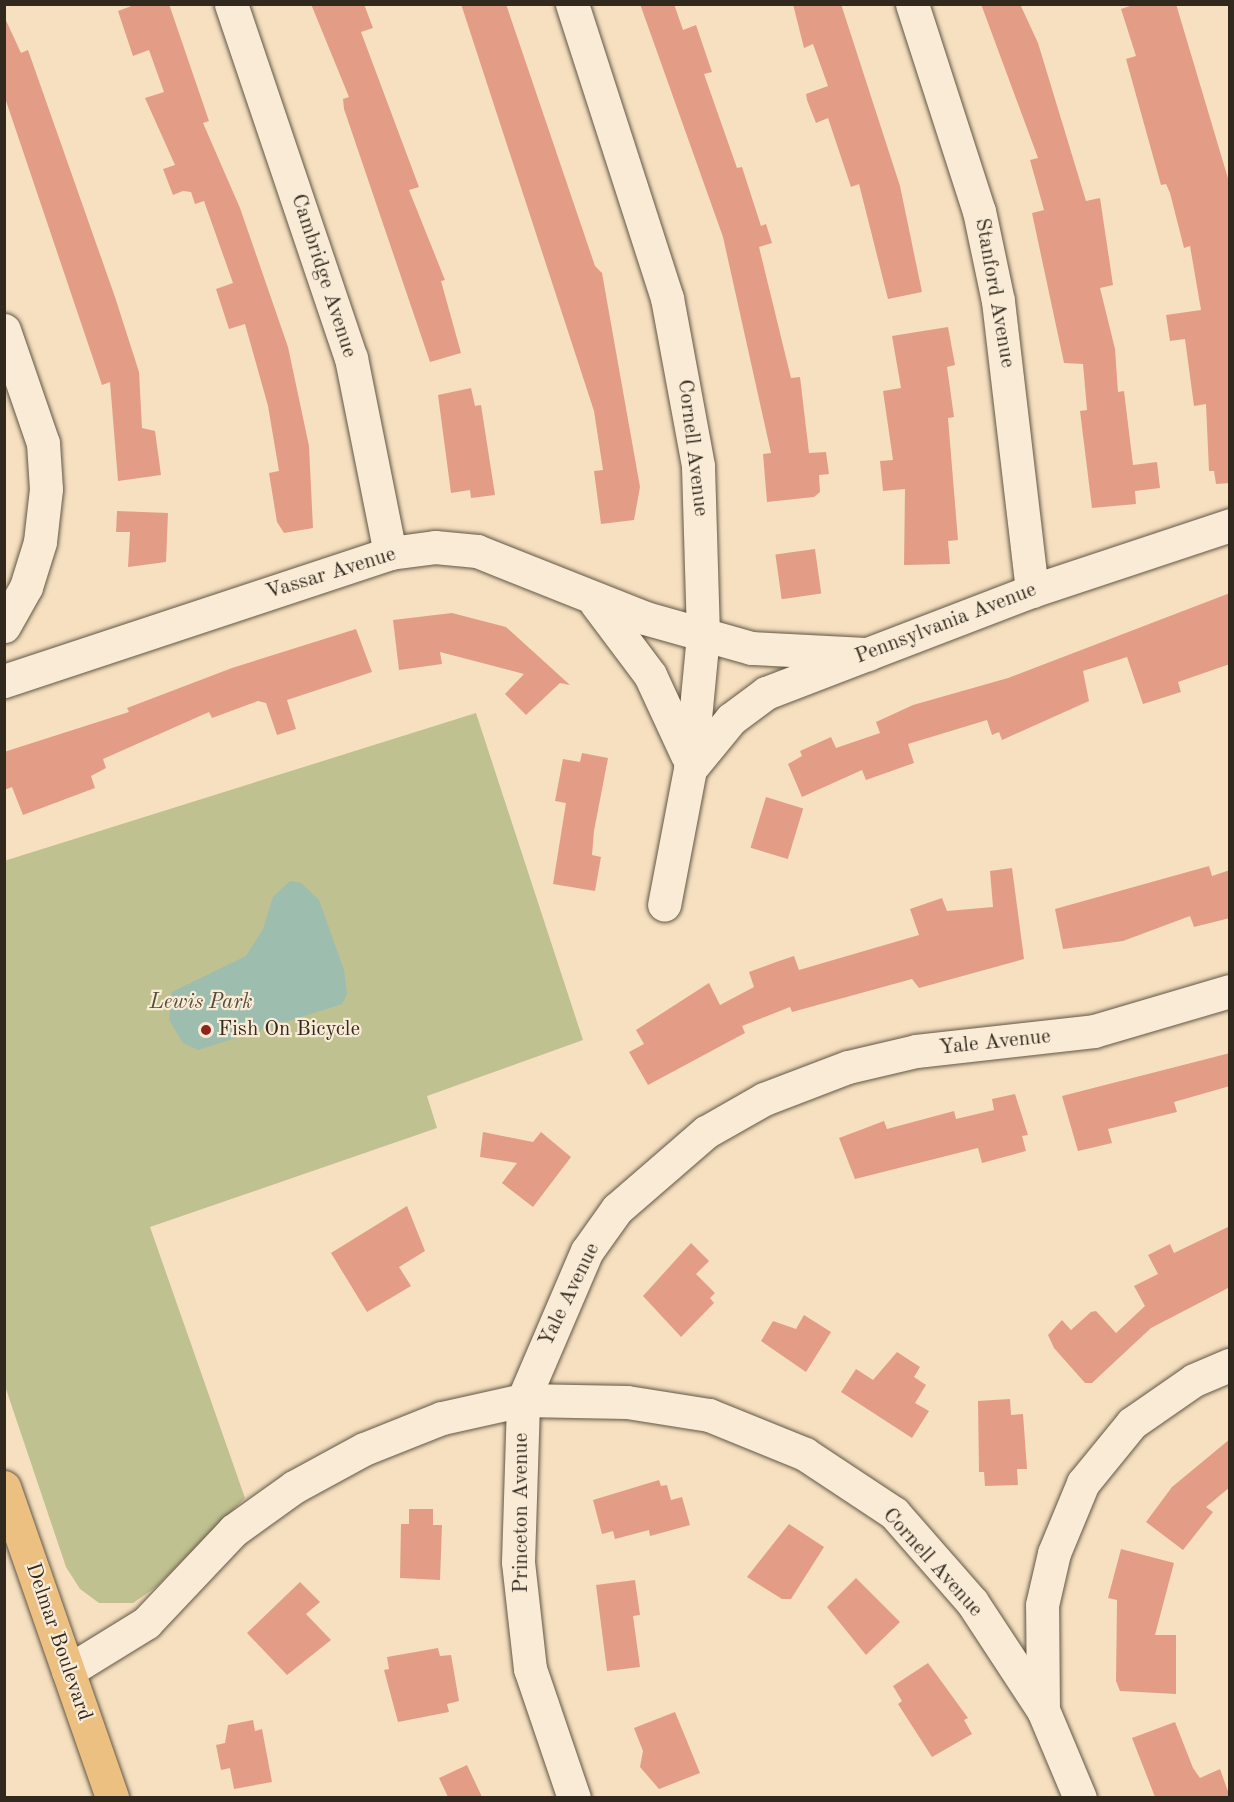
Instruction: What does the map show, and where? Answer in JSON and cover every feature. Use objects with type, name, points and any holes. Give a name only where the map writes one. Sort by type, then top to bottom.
[{"type":"main road","name":"Delmar Boulevard","points":[[4,1487],[112,1797]]},
{"type":"street","name":"Cambridge Avenue","points":[[231,4],[351,358],[390,553]]},
{"type":"street","name":"Cornell Avenue","points":[[572,4],[667,298],[698,466],[703,635],[690,769],[664,905]]},
{"type":"street","name":"Stanford Avenue","points":[[912,4],[979,211],[998,301],[1032,591]]},
{"type":"street","points":[[4,330],[43,442],[46,489],[40,542],[26,587],[4,626]]},
{"type":"street","name":"Pennsylvania Avenue","points":[[690,769],[731,719],[766,693],[1032,591],[1230,525]]},
{"type":"street","name":"Vassar Avenue","points":[[4,681],[390,553],[435,547],[477,551],[590,597],[703,635],[752,648],[868,654]]},
{"type":"street","points":[[590,597],[625,634],[650,675],[683,737],[690,769]]},
{"type":"street","name":"Yale Avenue","points":[[523,1400],[586,1251],[618,1209],[706,1132],[764,1099],[848,1067],[916,1051],[1094,1031],[1230,991]]},
{"type":"street","points":[[1043,1710],[1042,1605],[1054,1553],[1083,1483],[1132,1423],[1194,1380],[1230,1365]]},
{"type":"street","name":"Cornell Avenue","points":[[523,1400],[627,1402],[709,1415],[805,1454],[894,1514],[972,1602],[1043,1710],[1080,1797]]},
{"type":"street","points":[[68,1671],[146,1623],[234,1530],[294,1487],[364,1449],[442,1418],[523,1400]]},
{"type":"street","name":"Princeton Avenue","points":[[523,1400],[518,1562],[530,1669],[574,1797]]},
{"type":"green space","name":"Lewis Park","points":[[476,713],[583,1040],[427,1096],[437,1128],[150,1227],[245,1498],[156,1587],[133,1603],[99,1603],[80,1589],[66,1567],[5,1386],[4,861]]},
{"type":"shaded area","points":[[290,881],[301,883],[319,900],[344,970],[347,994],[342,1004],[198,1050],[183,1043],[169,1020],[172,992],[246,956],[263,929],[273,897]]},
{"type":"building","points":[[137,4],[169,4],[209,121],[203,123],[240,208],[288,347],[309,446],[313,528],[284,533],[277,522],[269,473],[279,471],[268,406],[245,324],[229,329],[216,289],[233,283],[204,201],[195,204],[191,192],[183,191],[173,195],[163,169],[175,165],[145,98],[164,92],[149,50],[133,56],[118,11]]},
{"type":"building","points":[[311,4],[364,4],[373,28],[361,32],[419,187],[409,190],[445,280],[441,281],[461,353],[430,362],[344,109],[343,99],[349,97]]},
{"type":"building","points":[[461,4],[506,4],[595,266],[602,273],[640,487],[634,520],[601,524],[594,471],[603,470],[594,411]]},
{"type":"building","points":[[640,4],[674,4],[683,30],[696,25],[712,72],[704,74],[737,168],[742,167],[761,226],[766,224],[772,243],[759,247],[791,378],[800,377],[809,453],[826,452],[829,474],[819,475],[820,492],[814,497],[767,502],[763,454],[771,453],[723,237]]},
{"type":"building","points":[[793,4],[841,4],[900,186],[922,292],[888,299],[859,184],[851,187],[828,118],[816,123],[807,100],[806,94],[828,86],[813,44],[804,48]]},
{"type":"building","points":[[981,4],[1020,4],[1038,43],[1086,201],[1100,198],[1113,285],[1100,288],[1115,349],[1118,392],[1124,391],[1133,465],[1157,462],[1160,488],[1135,491],[1136,504],[1092,508],[1080,411],[1087,410],[1083,364],[1064,363],[1032,213],[1044,210],[1030,160],[1038,158]]},
{"type":"building","points":[[1136,4],[1176,4],[1230,185],[1230,483],[1216,484],[1214,471],[1209,471],[1206,404],[1194,406],[1185,339],[1170,341],[1166,315],[1201,310],[1190,246],[1184,248],[1170,193],[1166,184],[1161,185],[1126,59],[1136,56],[1121,9]]},
{"type":"building","points":[[4,16],[21,53],[28,50],[115,297],[139,372],[142,428],[155,431],[161,475],[118,481],[110,382],[102,385],[4,95]]},
{"type":"building","points":[[948,327],[955,365],[947,367],[954,417],[948,418],[958,540],[948,541],[950,564],[904,565],[905,489],[883,491],[880,461],[893,460],[883,391],[901,388],[892,336]]},
{"type":"building","points":[[471,388],[475,406],[481,405],[495,495],[471,498],[470,490],[451,493],[438,395]]},
{"type":"building","points":[[117,511],[168,513],[166,562],[128,567],[130,532],[116,532]]},
{"type":"building","points":[[815,549],[821,594],[782,599],[775,555]]},
{"type":"building","points":[[1230,593],[1230,664],[1178,682],[1181,692],[1143,704],[1127,657],[1083,671],[1089,701],[1002,740],[999,732],[992,735],[987,720],[908,744],[914,763],[866,780],[862,770],[802,797],[788,764],[802,756],[800,751],[831,737],[836,748],[880,733],[876,722],[913,705],[1008,678]]},
{"type":"building","points":[[452,613],[506,627],[570,685],[560,683],[526,715],[505,694],[524,674],[440,652],[442,664],[399,670],[393,620]]},
{"type":"building","points":[[356,629],[372,672],[287,700],[296,729],[277,735],[266,703],[258,701],[212,718],[209,712],[103,759],[106,768],[91,776],[95,788],[23,815],[12,787],[4,790],[4,752],[129,712],[127,708],[232,668]]},
{"type":"building","points":[[582,753],[608,758],[594,831],[592,855],[601,857],[595,891],[553,884],[566,803],[555,801],[563,759],[580,762]]},
{"type":"building","points":[[766,797],[803,808],[788,859],[751,848]]},
{"type":"building","points":[[1209,866],[1212,876],[1230,870],[1230,918],[1194,927],[1190,916],[1123,941],[1063,949],[1055,909]]},
{"type":"building","points":[[1012,868],[1024,959],[919,988],[912,979],[792,1012],[790,1007],[742,1026],[745,1033],[648,1085],[629,1052],[644,1044],[636,1030],[709,983],[720,1005],[754,987],[749,972],[779,961],[794,956],[799,970],[919,935],[910,909],[942,898],[947,911],[993,907],[990,871]]},
{"type":"building","points":[[1230,1053],[1230,1086],[1174,1102],[1177,1112],[1108,1129],[1112,1143],[1078,1151],[1062,1096]]},
{"type":"building","points":[[1015,1094],[1028,1135],[1022,1136],[1026,1151],[982,1163],[978,1148],[855,1179],[839,1138],[884,1121],[887,1129],[954,1111],[956,1119],[994,1110],[992,1099]]},
{"type":"building","points":[[483,1132],[533,1142],[541,1132],[571,1157],[533,1207],[502,1183],[517,1163],[480,1157]]},
{"type":"building","points":[[407,1206],[425,1251],[399,1267],[411,1286],[367,1312],[331,1253]]},
{"type":"building","points":[[1230,1226],[1230,1287],[1151,1328],[1092,1383],[1085,1383],[1054,1348],[1048,1335],[1062,1320],[1071,1330],[1091,1312],[1096,1311],[1116,1333],[1145,1306],[1134,1286],[1158,1274],[1148,1255],[1170,1244],[1174,1253]]},
{"type":"building","points":[[691,1243],[709,1261],[696,1274],[715,1293],[710,1298],[714,1303],[681,1337],[643,1296]]},
{"type":"building","points":[[804,1315],[831,1332],[806,1372],[761,1341],[773,1321],[796,1329]]},
{"type":"building","points":[[897,1352],[920,1367],[914,1377],[926,1385],[915,1403],[929,1411],[912,1438],[841,1392],[856,1369],[873,1380]]},
{"type":"building","points":[[1010,1399],[1011,1415],[1023,1414],[1027,1469],[1017,1469],[1018,1485],[985,1486],[984,1472],[979,1472],[978,1401]]},
{"type":"building","points":[[1230,1439],[1230,1487],[1206,1507],[1213,1512],[1183,1550],[1146,1522],[1172,1487]]},
{"type":"building","points":[[659,1480],[661,1486],[667,1485],[671,1500],[682,1497],[690,1525],[650,1536],[649,1530],[615,1539],[613,1531],[602,1534],[593,1500]]},
{"type":"building","points":[[409,1509],[433,1509],[433,1525],[442,1525],[440,1580],[400,1578],[401,1524],[409,1524]]},
{"type":"building","points":[[789,1524],[824,1547],[791,1599],[782,1599],[747,1577]]},
{"type":"building","points":[[1121,1549],[1174,1563],[1155,1635],[1176,1635],[1176,1694],[1120,1691],[1116,1681],[1117,1600],[1108,1598]]},
{"type":"building","points":[[856,1578],[900,1622],[866,1655],[827,1607]]},
{"type":"building","points":[[635,1580],[640,1615],[633,1616],[640,1667],[607,1671],[596,1585]]},
{"type":"building","points":[[300,1582],[320,1602],[306,1614],[331,1640],[287,1675],[247,1633]]},
{"type":"building","points":[[438,1648],[440,1656],[451,1655],[459,1701],[447,1704],[449,1712],[398,1722],[384,1670],[389,1669],[387,1657]]},
{"type":"building","points":[[928,1663],[968,1718],[964,1720],[972,1734],[932,1757],[898,1704],[902,1701],[893,1686]]},
{"type":"building","points":[[675,1712],[700,1773],[659,1789],[640,1767],[643,1751],[634,1728]]},
{"type":"building","points":[[253,1720],[255,1731],[262,1729],[272,1782],[234,1789],[230,1768],[221,1770],[216,1745],[225,1743],[228,1725]]},
{"type":"building","points":[[1175,1722],[1193,1768],[1200,1778],[1220,1769],[1230,1797],[1155,1797],[1132,1738]]},
{"type":"building","points":[[467,1765],[482,1797],[448,1797],[439,1778]]},
{"type":"place","name":"Fish On Bicycle","points":[[206,1030]]}]
